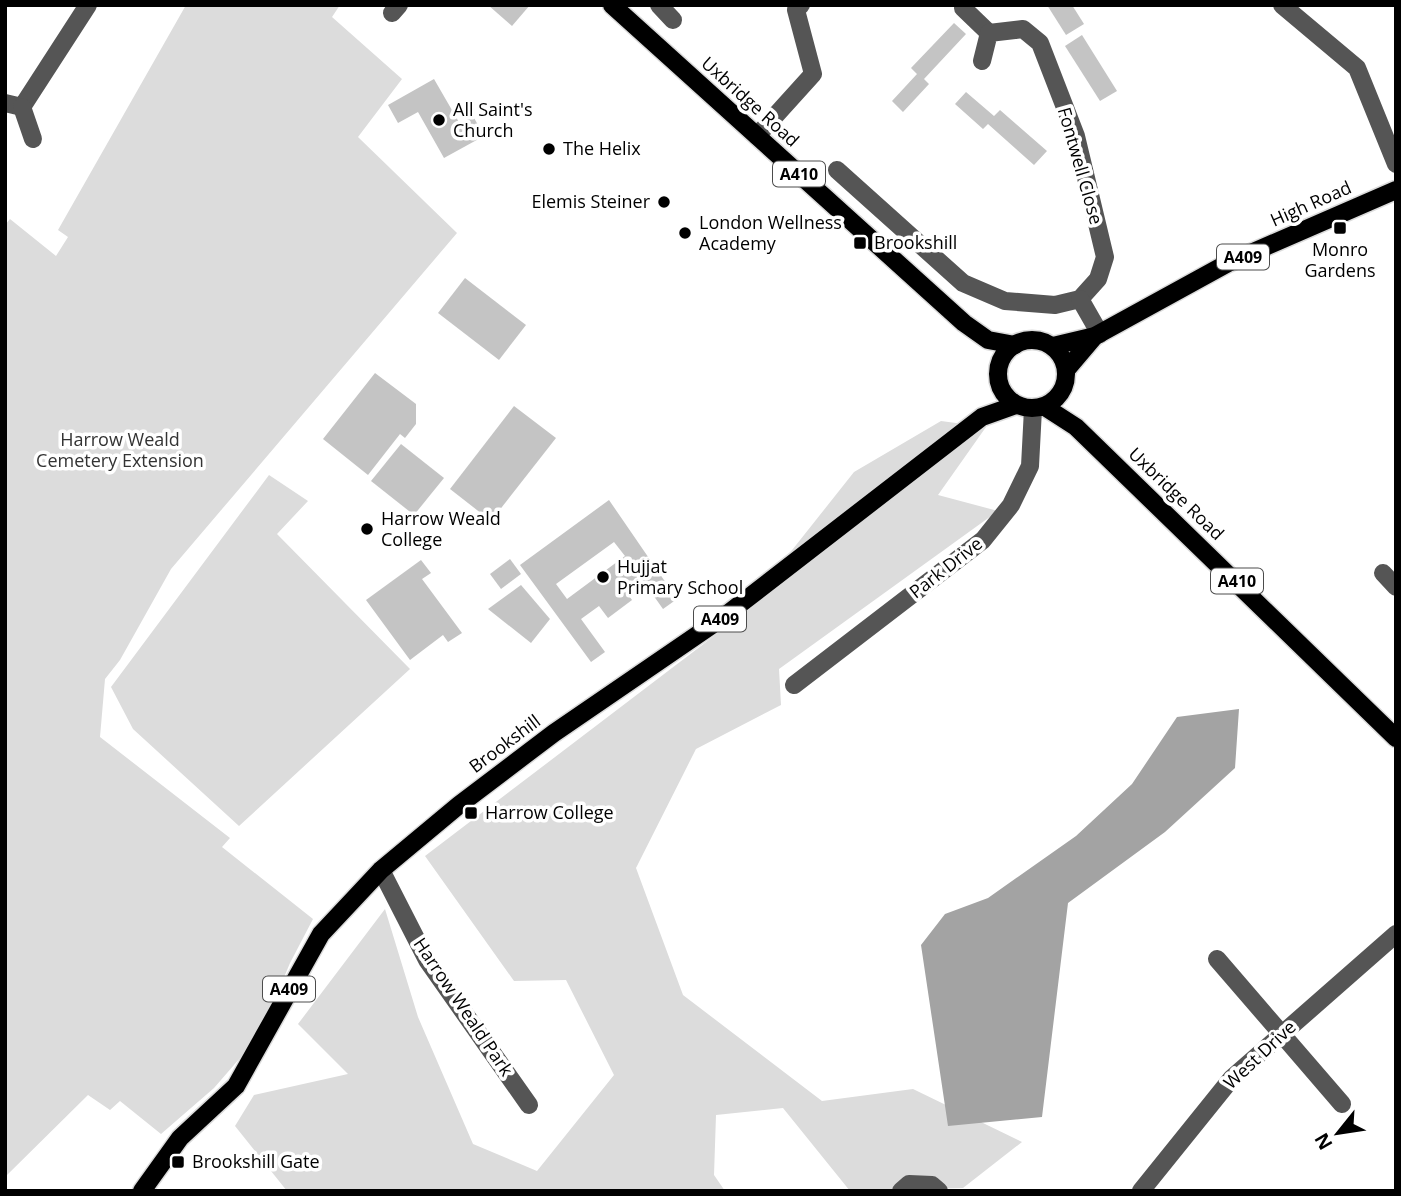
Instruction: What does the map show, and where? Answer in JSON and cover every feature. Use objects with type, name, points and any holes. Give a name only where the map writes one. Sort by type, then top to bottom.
[{"type":"main road","name":"Uxbridge Road","points":[[612,5],[942,304],[988,340],[999,364]]},
{"type":"main road","name":"High Road","points":[[1053,346],[1098,335],[1228,263],[1396,190]]},
{"type":"main road","name":"High Road","points":[[1067,369],[1098,335]]},
{"type":"main road","points":[[1030,339],[1053,346],[1067,369],[1062,392],[1031,407],[1000,388],[999,364],[1007,351],[1015,345],[1030,339]]},
{"type":"main road","name":"Uxbridge Road","points":[[988,340],[1015,345]]},
{"type":"main road","name":"Brookshill","points":[[142,1191],[180,1138],[236,1086],[321,933],[381,870],[459,805],[554,733],[722,618],[982,417],[1000,388]]},
{"type":"main road","name":"Uxbridge Road","points":[[1062,392],[1076,427]]},
{"type":"main road","name":"Uxbridge Road","points":[[1031,407],[1076,427],[1396,738]]},
{"type":"main road","name":"Brookshill","points":[[982,417],[1031,407]]},
{"type":"street","points":[[33,139],[13,105],[88,5]]},
{"type":"street","points":[[659,5],[673,20]]},
{"type":"street","points":[[758,136],[813,74],[796,10],[801,5]]},
{"type":"street","points":[[1282,5],[1357,68],[1396,164]]},
{"type":"street","points":[[962,8],[989,33],[982,61]]},
{"type":"street","name":"Fontwell Close","points":[[989,33],[1023,29],[1040,43],[1076,136],[1105,257],[1098,279],[1080,299]]},
{"type":"street","points":[[830,202],[843,175],[963,283],[1005,301],[1055,305],[1080,299],[1098,335]]},
{"type":"street","name":"Park Drive","points":[[794,685],[983,540],[1011,505],[1030,466],[1031,407]]},
{"type":"street","points":[[1382,573],[1396,587]]},
{"type":"street","name":"Harrow Weald Park","points":[[381,870],[427,960],[529,1105]]},
{"type":"street","name":"West Drive","points":[[1140,1191],[1232,1079],[1396,934]]},
{"type":"street","points":[[1217,959],[1342,1104]]},
{"type":"street","points":[[901,1191],[909,1184],[932,1185],[939,1191]]},
{"type":"green space","name":"Harrow Weald Cemetery Extension","points":[[186,5],[340,5],[332,17],[402,79],[358,137],[457,233],[171,569],[120,660],[105,679],[100,737],[230,838],[222,847],[313,919],[290,963],[265,1023],[247,1050],[214,1088],[161,1134],[120,1101],[110,1110],[88,1095],[5,1177],[5,225],[10,219],[56,256],[68,237],[58,230]]},
{"type":"green space","points":[[941,421],[986,427],[938,495],[998,511],[779,669],[781,705],[696,749],[636,868],[683,995],[822,1101],[913,1089],[1022,1142],[963,1188],[850,1191],[783,1108],[716,1115],[714,1175],[725,1191],[287,1191],[235,1126],[254,1095],[348,1074],[298,1024],[385,909],[418,1017],[473,1144],[537,1171],[614,1075],[566,980],[514,981],[425,856],[739,617],[854,472]]},
{"type":"green space","points":[[269,475],[308,501],[277,534],[410,669],[239,826],[133,729],[111,687]]},
{"type":"shaded area","points":[[1239,709],[1235,768],[1165,832],[1068,903],[1042,1117],[948,1126],[921,945],[945,914],[988,898],[1076,836],[1132,784],[1177,717]]},
{"type":"building","points":[[488,5],[530,5],[512,26]]},
{"type":"building","points":[[1047,5],[1072,5],[1084,24],[1066,35]]},
{"type":"building","points":[[954,23],[966,34],[924,79],[929,84],[903,112],[892,101],[917,74],[911,68]]},
{"type":"building","points":[[1082,35],[1117,91],[1100,101],[1065,46]]},
{"type":"building","name":"All Saint's Church","points":[[434,79],[460,124],[473,116],[484,136],[444,158],[418,112],[398,123],[388,105]]},
{"type":"building","points":[[966,92],[994,116],[1000,110],[1047,151],[1034,165],[988,124],[983,129],[955,104]]},
{"type":"building","points":[[465,278],[526,325],[499,360],[438,313]]},
{"type":"building","points":[[375,373],[416,404],[416,424],[405,438],[400,434],[368,475],[323,439]]},
{"type":"building","points":[[514,406],[556,438],[491,521],[450,489]]},
{"type":"building","points":[[401,444],[444,478],[414,515],[371,481]]},
{"type":"building","points":[[609,500],[677,599],[663,609],[641,578],[625,590],[632,600],[608,618],[599,606],[581,619],[605,652],[591,662],[520,565]],"holes":[[[614,542],[625,556],[567,599],[556,584]]]},
{"type":"building","points":[[510,559],[521,574],[501,589],[490,574]]},
{"type":"building","points":[[421,560],[431,573],[422,579],[462,633],[448,642],[443,635],[410,660],[366,600]]},
{"type":"building","points":[[521,585],[550,619],[531,643],[488,609]]},
{"type":"place","name":"All Saint's Church","points":[[439,120]]},
{"type":"place","name":"The Helix","points":[[549,149]]},
{"type":"place","name":"Elemis Steiner","points":[[664,202]]},
{"type":"place","name":"Monro Gardens","points":[[1340,228]]},
{"type":"place","name":"London Wellness Academy","points":[[685,233]]},
{"type":"place","name":"Brookshill","points":[[860,243]]},
{"type":"place","name":"Harrow Weald College","points":[[367,529]]},
{"type":"place","name":"Hujjat Primary School","points":[[603,577]]},
{"type":"place","name":"Harrow College","points":[[471,813]]},
{"type":"place","name":"Brookshill Gate","points":[[178,1162]]}]
